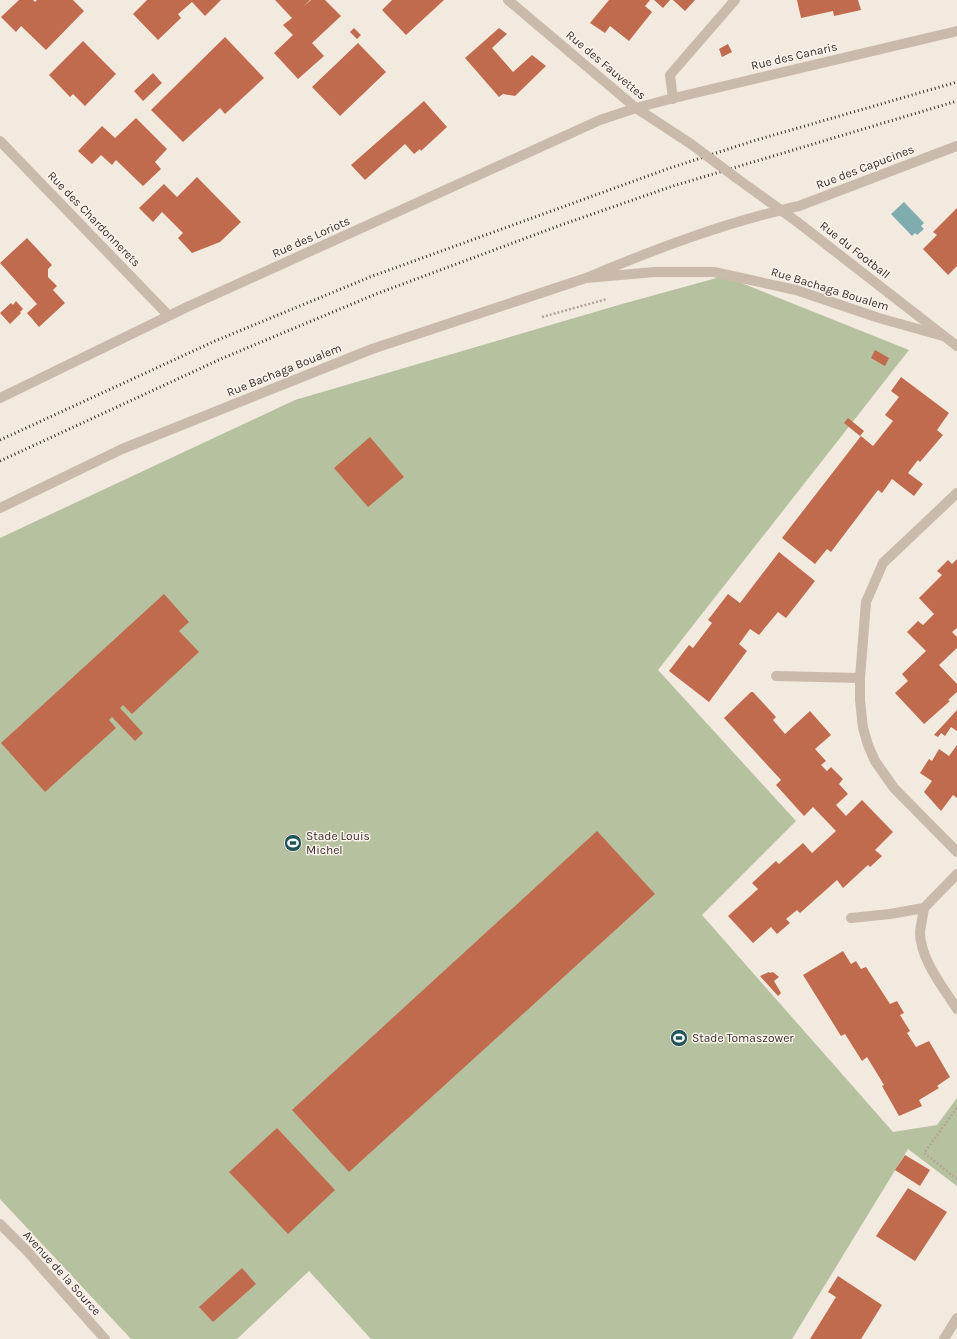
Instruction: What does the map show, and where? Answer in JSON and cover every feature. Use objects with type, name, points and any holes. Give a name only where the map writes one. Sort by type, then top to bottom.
[{"type":"street","name":"Rue des Fauvettes","points":[[508,0],[636,108],[691,144],[735,177]]},
{"type":"street","points":[[673,99],[670,75],[735,0]]},
{"type":"street","name":"Rue des Canaris","points":[[636,108],[957,31]]},
{"type":"street","name":"Rue des Loriots","points":[[0,398],[169,316],[600,120],[636,108]]},
{"type":"street","name":"Rue des Chardonnerets","points":[[0,141],[169,316]]},
{"type":"street","name":"Rue des Capucines","points":[[781,210],[799,206],[957,146]]},
{"type":"street","name":"Rue du Football","points":[[735,177],[781,210],[957,346]]},
{"type":"street","name":"Rue Bachaga Boualem","points":[[0,508],[122,449],[365,352],[586,278],[648,252],[697,235],[781,210]]},
{"type":"street","name":"Rue Bachaga Boualem","points":[[586,278],[655,272],[714,272],[796,290],[879,318],[945,336]]},
{"type":"street","points":[[957,493],[883,563],[866,602],[860,678],[860,700],[863,728],[868,745],[875,760],[894,788],[957,852]]},
{"type":"street","points":[[776,676],[860,678]]},
{"type":"street","points":[[957,874],[924,908],[920,932],[926,958],[957,1009]]},
{"type":"street","points":[[851,918],[890,914],[924,908]]},
{"type":"street","name":"Avenue de la Source","points":[[0,1224],[27,1251],[105,1339]]},
{"type":"street","points":[[944,1339],[957,1318]]},
{"type":"path","points":[[541,317],[608,299]]},
{"type":"path","points":[[957,1108],[924,1153],[957,1179]]},
{"type":"green space","points":[[724,276],[909,350],[658,670],[796,821],[702,915],[893,1132],[937,1125],[957,1098],[957,1186],[908,1149],[792,1339],[371,1339],[309,1271],[237,1339],[131,1339],[0,1199],[0,538],[295,400],[622,304]]},
{"type":"water","points":[[904,202],[924,223],[921,226],[924,229],[917,235],[915,233],[912,236],[891,214]]},
{"type":"building","points":[[19,0],[33,0],[35,2],[37,0],[73,0],[84,11],[46,50],[21,26],[16,32],[1,17]]},
{"type":"building","points":[[147,0],[221,0],[205,16],[192,2],[178,14],[181,18],[158,40],[133,14]]},
{"type":"building","points":[[275,0],[310,0],[303,7],[311,0],[325,0],[341,16],[312,43],[324,56],[298,79],[274,53],[293,35],[283,25],[292,18]]},
{"type":"building","points":[[392,0],[444,0],[406,35],[382,10]]},
{"type":"building","points":[[609,0],[650,0],[645,6],[652,12],[629,41],[610,26],[605,33],[590,23]]},
{"type":"building","points":[[654,0],[670,0],[663,8]]},
{"type":"building","points":[[673,0],[695,0],[685,11]]},
{"type":"building","points":[[797,0],[858,0],[861,10],[834,16],[833,11],[801,18]]},
{"type":"building","points":[[354,28],[361,35],[357,39],[350,32]]},
{"type":"building","points":[[499,28],[507,34],[492,48],[513,72],[532,55],[546,66],[515,96],[503,94],[499,97],[465,58]]},
{"type":"building","points":[[225,37],[264,78],[225,114],[220,108],[183,142],[151,110]]},
{"type":"building","points":[[83,41],[116,74],[85,106],[73,94],[70,97],[49,75]]},
{"type":"building","points":[[358,43],[386,72],[340,116],[312,87]]},
{"type":"building","points":[[728,44],[732,52],[722,57],[719,49]]},
{"type":"building","points":[[153,73],[162,83],[143,101],[134,91]]},
{"type":"building","points":[[424,101],[447,127],[421,151],[420,149],[414,154],[405,144],[365,180],[351,165]]},
{"type":"building","points":[[136,118],[167,149],[155,162],[161,169],[143,186],[116,160],[112,165],[101,155],[92,164],[78,151],[102,126],[115,138]]},
{"type":"building","points":[[197,177],[241,222],[220,242],[192,253],[178,238],[183,233],[162,212],[153,222],[139,208],[164,184],[177,197]]},
{"type":"building","points":[[957,208],[957,266],[948,275],[923,249],[937,235],[933,232]]},
{"type":"building","points":[[27,238],[52,265],[48,269],[48,277],[57,286],[53,290],[65,303],[39,327],[27,313],[37,304],[0,263]]},
{"type":"building","points":[[16,301],[23,309],[10,324],[0,313],[11,303],[13,305]]},
{"type":"building","points":[[875,350],[889,358],[885,366],[871,358]]},
{"type":"building","points":[[901,377],[949,413],[937,430],[943,435],[920,462],[918,460],[908,473],[923,484],[914,496],[892,479],[882,493],[878,490],[831,552],[827,549],[815,564],[782,538],[861,436],[873,446],[893,421],[885,415],[899,397],[891,391]]},
{"type":"building","points":[[848,418],[864,431],[860,436],[844,423]]},
{"type":"building","points":[[370,437],[404,477],[368,507],[334,468]]},
{"type":"building","points":[[779,552],[815,581],[786,618],[778,612],[759,635],[750,629],[739,644],[747,651],[709,702],[669,671],[689,645],[693,648],[712,623],[708,620],[728,594],[740,603]]},
{"type":"building","points":[[957,559],[957,628],[952,632],[957,637],[957,648],[939,665],[957,684],[957,692],[948,700],[950,701],[924,724],[895,693],[908,681],[902,674],[926,651],[907,632],[918,621],[923,625],[934,614],[919,598],[942,575],[937,571],[948,560],[952,564]]},
{"type":"building","points":[[164,594],[189,622],[179,631],[199,652],[132,714],[123,705],[120,708],[143,733],[135,741],[112,717],[109,720],[116,728],[45,792],[1,743]]},
{"type":"building","points":[[751,692],[753,692],[776,717],[773,720],[785,734],[810,711],[831,735],[815,749],[826,761],[821,765],[827,771],[831,767],[843,779],[839,784],[848,794],[836,805],[846,816],[862,800],[893,832],[875,850],[882,856],[870,867],[868,865],[843,888],[837,880],[800,913],[797,910],[786,919],[790,923],[777,934],[771,927],[753,943],[728,916],[758,889],[752,883],[776,861],[779,864],[803,843],[812,853],[836,831],[813,807],[804,816],[776,785],[781,780],[724,718]]},
{"type":"building","points":[[957,710],[957,731],[951,727],[945,736],[941,733],[938,737],[934,735]]},
{"type":"building","points":[[957,745],[957,798],[953,795],[941,811],[924,792],[932,781],[920,773],[929,759],[932,761],[939,749],[949,756]]},
{"type":"building","points":[[597,831],[655,894],[349,1172],[292,1110]]},
{"type":"building","points":[[843,951],[851,964],[856,961],[861,969],[866,967],[890,1004],[897,1001],[904,1013],[900,1015],[910,1031],[907,1033],[916,1047],[929,1041],[950,1077],[937,1086],[939,1088],[919,1100],[922,1106],[899,1116],[882,1086],[884,1085],[867,1057],[862,1061],[845,1034],[841,1036],[803,975]]},
{"type":"building","points":[[773,972],[779,977],[774,981],[781,993],[778,996],[760,976]]},
{"type":"building","points":[[277,1128],[335,1190],[288,1234],[229,1172]]},
{"type":"building","points":[[905,1155],[930,1170],[920,1186],[895,1170]]},
{"type":"building","points":[[908,1188],[947,1212],[915,1261],[876,1236]]},
{"type":"building","points":[[242,1268],[256,1284],[213,1322],[199,1307]]},
{"type":"building","points":[[838,1276],[882,1305],[861,1339],[810,1339],[836,1297],[828,1292]]},
{"type":"railway","points":[[0,440],[215,341],[370,277],[667,169],[753,141],[957,82]]},
{"type":"railway","points":[[0,461],[223,358],[376,294],[561,225],[673,186],[957,101]]},
{"type":"place","name":"Stade Louis Michel","points":[[293,843]]},
{"type":"place","name":"Stade Tomaszower","points":[[679,1038]]}]
